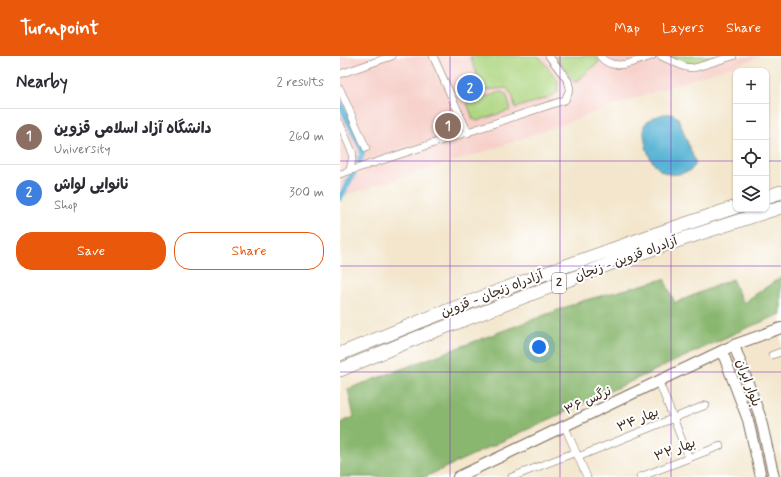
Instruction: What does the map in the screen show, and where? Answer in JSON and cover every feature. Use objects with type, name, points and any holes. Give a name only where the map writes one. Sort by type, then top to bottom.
[{"type":"highway","points":[[769,196],[781,192]]},
{"type":"highway","name":"آزادراه قزوین - زنجان","points":[[340,370],[419,336],[628,257],[781,207]]},
{"type":"highway","name":"آزادراه زنجان - قزوین","points":[[340,354],[414,323],[624,244],[733,208]]},
{"type":"street","points":[[340,74],[392,56]]},
{"type":"street","points":[[433,56],[468,133]]},
{"type":"street","points":[[340,174],[565,100],[570,89],[568,81],[549,56]]},
{"type":"street","points":[[600,56],[610,65],[617,66],[652,56]]},
{"type":"street","points":[[661,56],[685,67],[694,68],[733,56]]},
{"type":"street","points":[[340,88],[366,148]]},
{"type":"street","points":[[340,124],[353,154],[350,170]]},
{"type":"street","points":[[734,346],[781,328]]},
{"type":"street","name":"بلوار ایران","points":[[762,477],[748,420],[722,351],[734,346],[760,416],[774,477]]},
{"type":"street","name":"نرگس ۳۶","points":[[462,476],[722,351]]},
{"type":"street","points":[[772,355],[781,352]]},
{"type":"street","points":[[659,382],[689,458]]},
{"type":"street","name":"بهار ۳۴","points":[[512,477],[706,405]]},
{"type":"street","points":[[565,426],[587,477]]},
{"type":"street","name":"بهار ۳۲","points":[[640,477],[720,446]]},
{"type":"shaded area","points":[[340,56],[762,56],[623,102],[487,151],[340,197]]},
{"type":"green space","points":[[470,56],[539,56],[558,81],[558,92],[547,98],[515,108],[513,97],[507,88],[485,90],[482,88]]},
{"type":"green space","points":[[555,56],[595,56],[599,62],[575,83]]},
{"type":"green space","points":[[669,56],[724,56],[693,64],[686,64]]},
{"type":"green space","points":[[501,92],[506,94],[511,110],[477,121],[473,119],[467,103]]},
{"type":"green space","points":[[781,277],[781,314],[742,330],[425,477],[340,477],[340,423],[354,417],[348,389],[582,301],[664,279],[675,303],[732,279],[743,303]]},
{"type":"water","points":[[664,114],[673,114],[678,118],[696,164],[690,171],[669,174],[662,171],[652,161],[646,147],[644,125],[652,118]]},
{"type":"waterway","points":[[340,103],[362,149],[359,162]]},
{"type":"waterway","points":[[340,198],[353,174]]},
{"type":"place","name":"نانوایی لواش","points":[[470,88]]},
{"type":"place","name":"دانشگاه آزاد اسلامی قزوین","points":[[448,126]]}]
